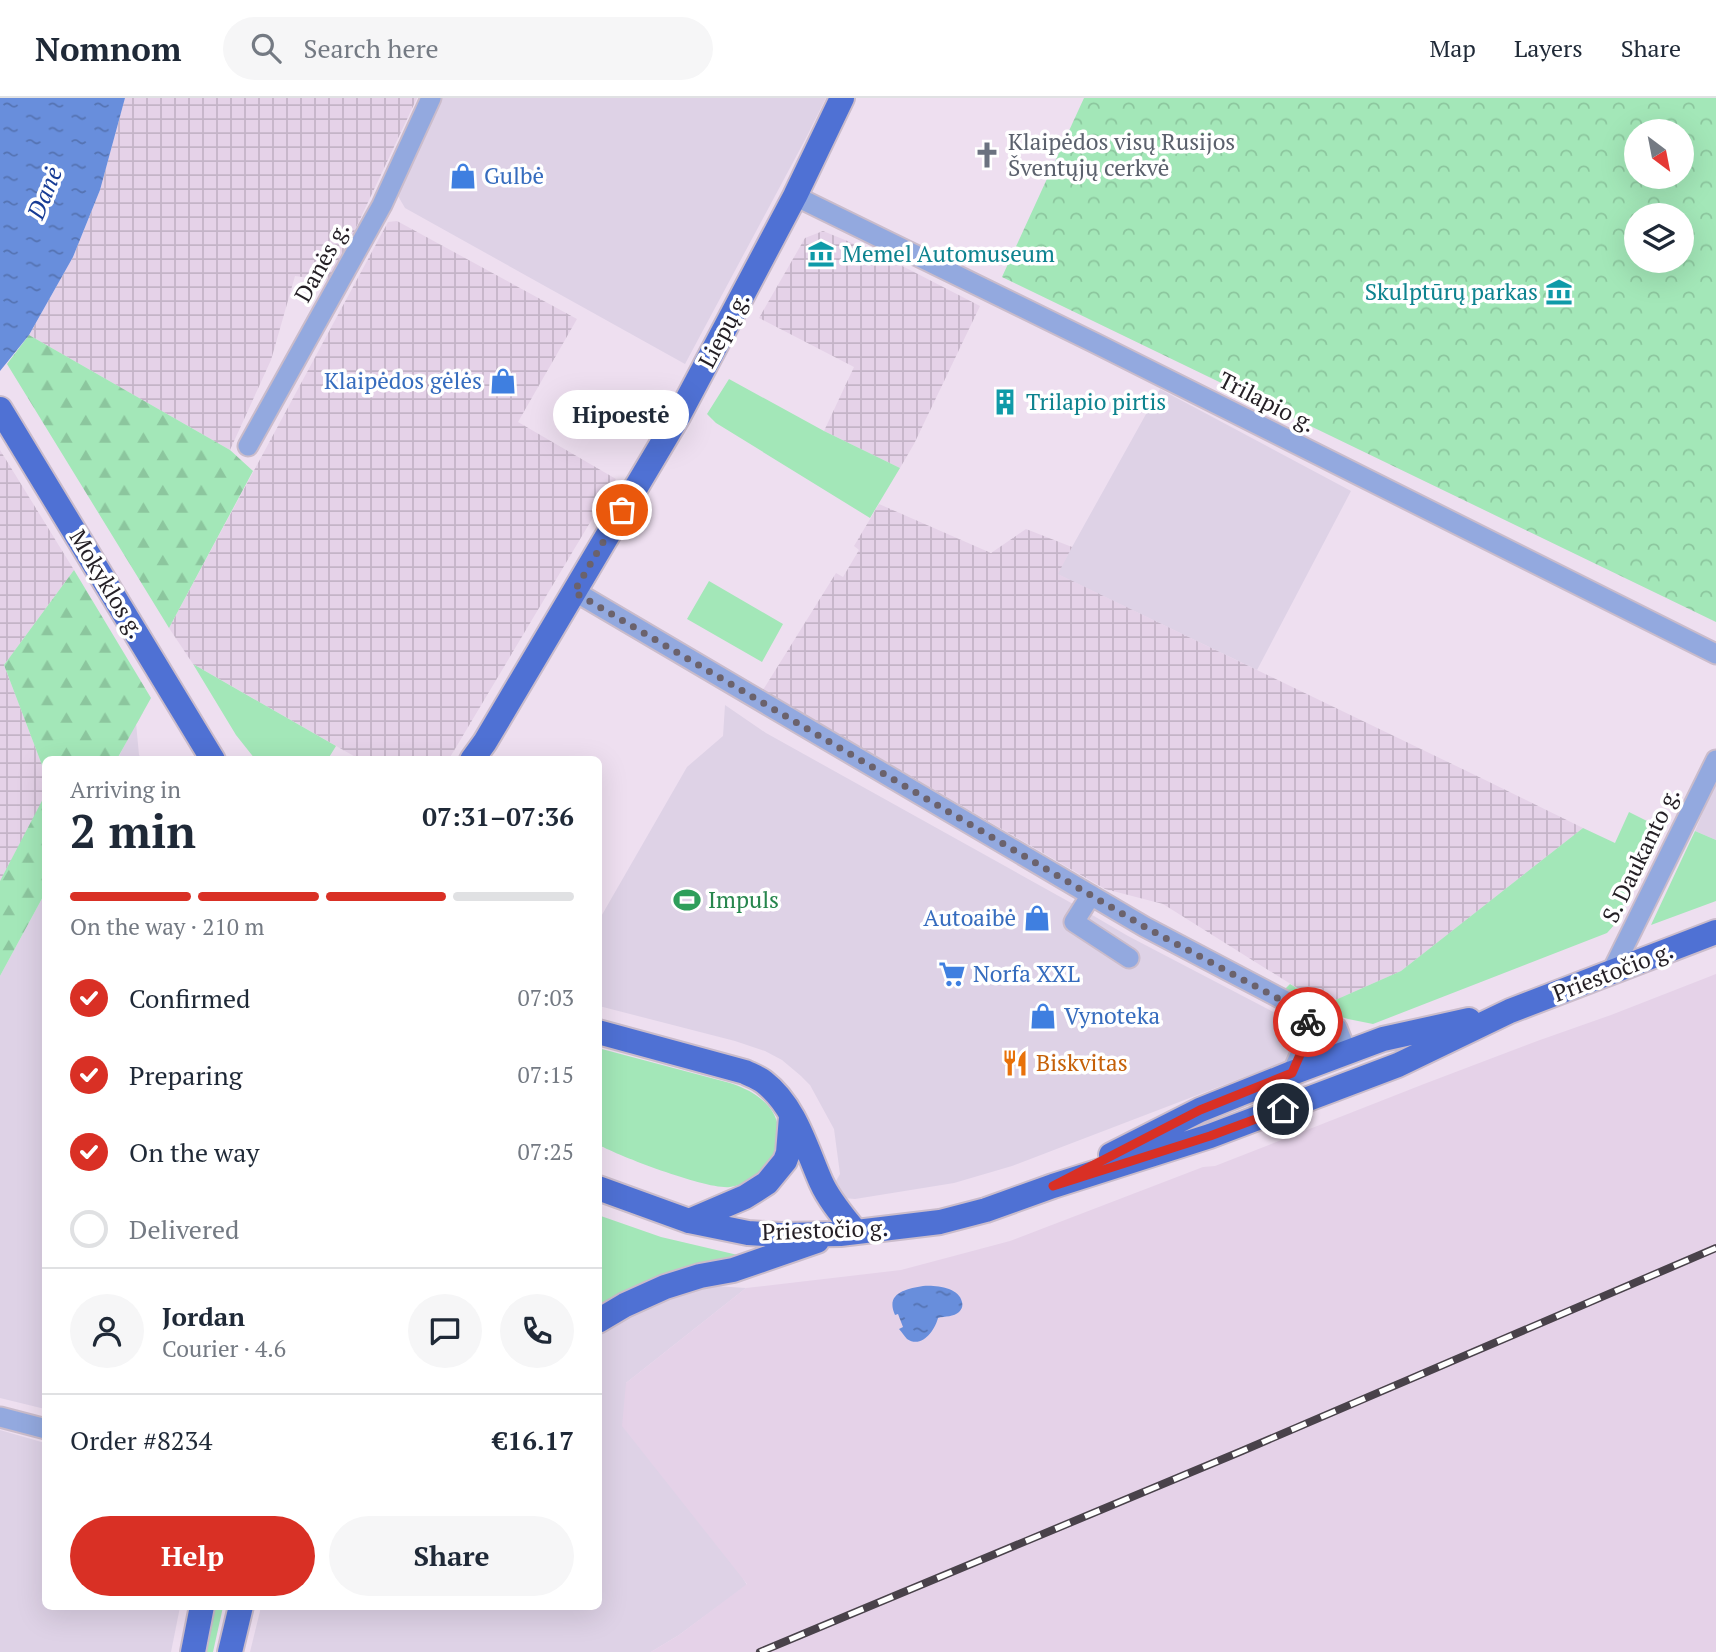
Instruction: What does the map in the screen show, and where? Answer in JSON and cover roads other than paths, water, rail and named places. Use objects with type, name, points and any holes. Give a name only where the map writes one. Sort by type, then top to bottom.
[{"type":"main road","name":"Liepų g.","points":[[479,754],[685,404],[795,196],[842,98]]},
{"type":"main road","name":"Mokyklos g.","points":[[0,409],[211,756]]},
{"type":"main road","name":"Priestočio g.","points":[[602,1189],[688,1221],[748,1233],[848,1233],[940,1222],[986,1210],[1210,1136],[1398,1065],[1510,1011],[1716,932]]},
{"type":"main road","name":"Priestočio g.","points":[[1053,1186],[1200,1110],[1292,1073],[1383,1039],[1510,1011]]},
{"type":"main road","points":[[602,1033],[745,1072],[763,1081],[778,1094],[791,1113],[821,1183],[848,1233],[733,1270],[699,1276],[665,1287],[602,1319]]},
{"type":"main road","points":[[1347,1053],[1356,1081]]},
{"type":"main road","points":[[688,1221],[745,1197],[767,1183],[785,1161],[788,1153],[791,1113]]},
{"type":"main road","points":[[193,1652],[201,1610]]},
{"type":"main road","points":[[230,1652],[240,1610]]},
{"type":"street","name":"Danės g.","points":[[248,446],[382,205],[431,98]]},
{"type":"street","name":"Trilapio g.","points":[[795,196],[1716,654]]},
{"type":"street","points":[[574,592],[1145,927],[1338,1028],[1347,1053]]},
{"type":"street","name":"S. Daukanto g.","points":[[1611,973],[1716,760]]},
{"type":"street","points":[[1091,895],[1074,922],[1129,958]]},
{"type":"street","points":[[1292,1073],[1306,1041],[1309,1015]]},
{"type":"street","points":[[0,1417],[42,1428]]},
{"type":"water","name":"Danė","points":[[0,98],[125,98],[100,190],[73,257],[29,335],[0,371]]},
{"type":"water","points":[[923,1286],[952,1290],[960,1297],[962,1306],[955,1315],[938,1318],[931,1333],[918,1342],[907,1339],[899,1329],[903,1327],[898,1314],[895,1315],[893,1302],[899,1293]]},
{"type":"railway","points":[[760,1652],[1242,1451],[1716,1248]]},
{"type":"place","name":"Klaipėdos visų Rusijos Šventųjų cerkvė","points":[[987,155]]},
{"type":"place","name":"Gulbė","points":[[463,176]]},
{"type":"place","name":"Memel Automuseum","points":[[821,254]]},
{"type":"place","name":"Skulptūrų parkas","points":[[1559,292]]},
{"type":"place","name":"Klaipėdos gėlės","points":[[503,381]]},
{"type":"place","name":"Trilapio pirtis","points":[[1005,402]]},
{"type":"place","name":"Hipoestė","points":[[622,510]]},
{"type":"place","name":"Impuls","points":[[687,900]]},
{"type":"place","name":"Autoaibė","points":[[1037,918]]},
{"type":"place","name":"Norfa XXL","points":[[952,974]]},
{"type":"place","name":"Vynoteka","points":[[1043,1016]]},
{"type":"place","name":"Biskvitas","points":[[1015,1063]]}]
